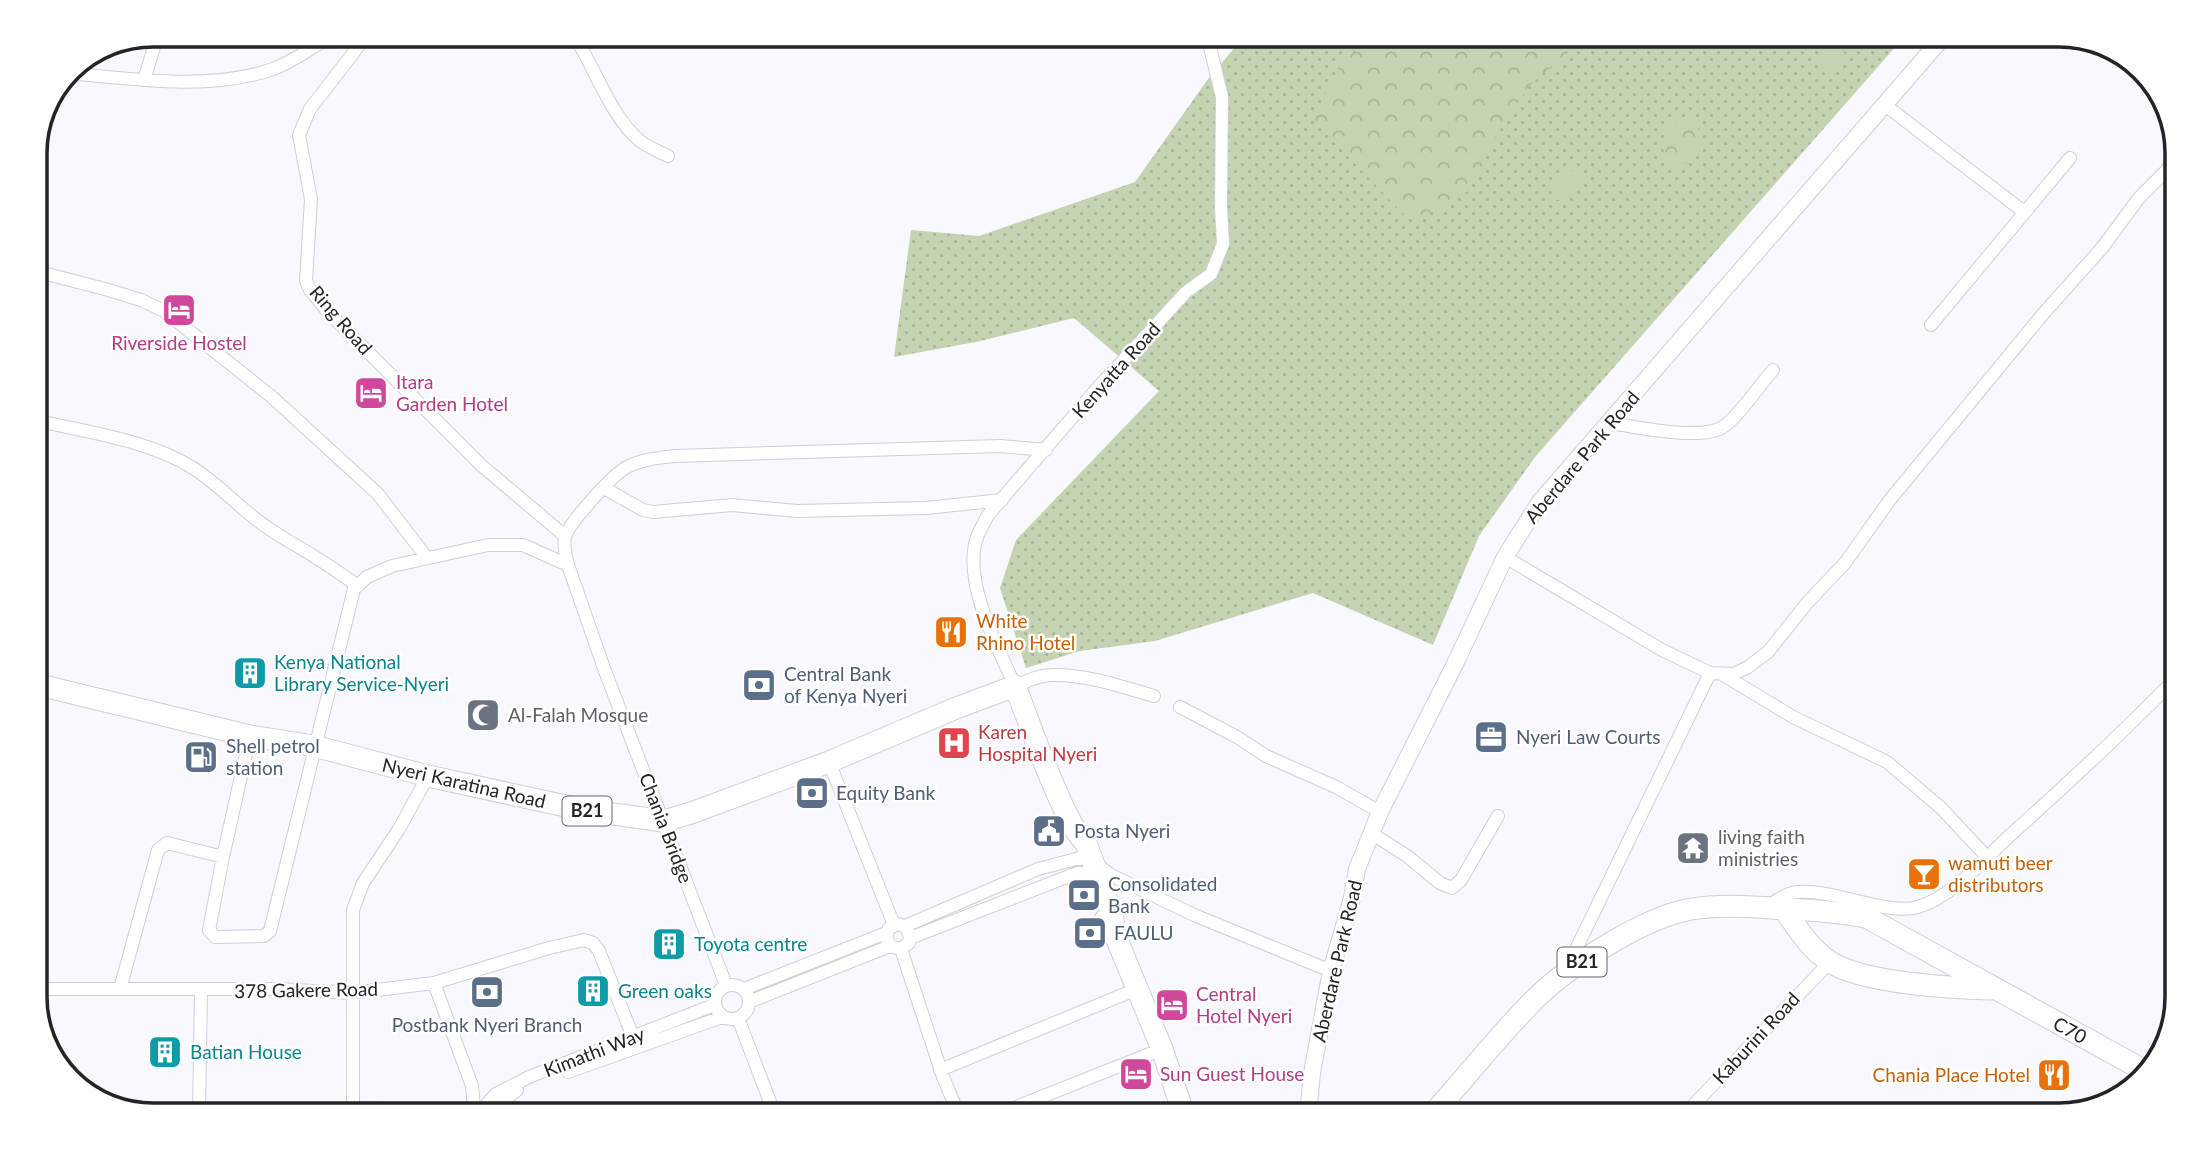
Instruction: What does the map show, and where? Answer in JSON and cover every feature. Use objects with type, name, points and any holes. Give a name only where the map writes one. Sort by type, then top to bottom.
[{"type":"highway","name":"Nyeri Karatina Road","points":[[47,687],[250,736],[314,746],[428,776],[584,810],[664,821],[829,762],[1015,686]]},
{"type":"highway","points":[[1015,686],[1057,790],[1113,916],[1113,930],[1162,1049],[1180,1103]]},
{"type":"highway","name":"B21","points":[[1774,907],[1813,948],[1830,961],[1855,972],[1955,988],[1997,989]]},
{"type":"highway","name":"B21","points":[[1443,1103],[1532,1002],[1564,974],[1608,944],[1656,921],[1690,909],[1774,907],[1819,910],[1866,918],[1997,989]]},
{"type":"highway","name":"C70","points":[[1997,989],[2139,1067]]},
{"type":"street","points":[[144,80],[154,47]]},
{"type":"street","points":[[82,74],[144,80],[247,76],[273,69],[313,47]]},
{"type":"street","name":"Ring Road","points":[[358,47],[310,109],[299,135],[311,199],[306,281],[328,312],[481,465],[565,536]]},
{"type":"street","points":[[581,47],[607,96],[633,135],[642,143],[668,156]]},
{"type":"street","name":"Kenyatta Road","points":[[1015,686],[978,594],[974,563],[977,536],[988,515],[1102,383],[1186,292],[1211,274],[1223,244],[1222,97],[1210,47]]},
{"type":"street","name":"Aberdare Park Road","points":[[1309,1103],[1331,971],[1352,898],[1357,869],[1380,812],[1455,664],[1505,557],[1539,503],[1935,47]]},
{"type":"street","points":[[1885,105],[2024,212]]},
{"type":"street","points":[[1931,325],[2070,158]]},
{"type":"street","points":[[1716,673],[1734,674],[1768,652],[1807,603],[1845,563],[1889,501],[2043,314],[2102,248],[2139,198],[2165,172]]},
{"type":"street","points":[[47,274],[129,296],[164,311],[272,397],[378,494],[427,558]]},
{"type":"street","points":[[1610,423],[1670,432],[1713,431],[1728,424],[1773,370]]},
{"type":"street","points":[[47,423],[119,440],[174,458],[212,481],[266,527],[341,572],[357,586]]},
{"type":"street","points":[[565,536],[582,512],[624,468],[642,461],[675,456],[1000,446],[1046,450]]},
{"type":"street","points":[[604,488],[643,510],[653,512],[732,505],[797,511],[926,508],[1002,500]]},
{"type":"street","name":"Chania Bridge","points":[[565,536],[564,549],[568,565],[605,671],[726,985]]},
{"type":"street","points":[[250,736],[209,930],[215,937],[268,934],[357,586],[367,577],[392,566],[488,545],[523,545],[568,565]]},
{"type":"street","points":[[1505,557],[1662,650],[1716,673],[1793,717],[1887,762],[1941,808],[1987,857]]},
{"type":"street","points":[[1564,974],[1716,673]]},
{"type":"street","points":[[1015,686],[1042,676],[1068,676],[1154,696]]},
{"type":"street","points":[[1774,907],[1796,892],[1829,893],[1899,910],[1920,907],[1937,899],[2090,764],[2165,689]]},
{"type":"street","points":[[1180,707],[1237,737],[1266,756],[1336,788],[1380,812]]},
{"type":"street","points":[[829,762],[895,936],[940,1070],[954,1103]]},
{"type":"street","points":[[354,1103],[353,910],[358,894],[428,776]]},
{"type":"street","points":[[1371,833],[1407,856],[1440,883],[1452,888],[1461,880],[1498,816]]},
{"type":"street","points":[[120,989],[162,845],[167,843],[223,857]]},
{"type":"street","points":[[744,989],[749,1002],[746,1012],[730,1020],[718,1011],[718,991],[726,985],[744,989],[895,936],[909,943],[910,938],[1090,862]]},
{"type":"street","points":[[749,1002],[1038,869],[1090,862],[1194,915],[1331,971]]},
{"type":"street","name":"378 Gakere Road","points":[[47,989],[277,989],[352,993],[434,983],[584,940],[593,943],[599,951],[633,1037]]},
{"type":"street","name":"Kaburini Road","points":[[1695,1103],[1830,961]]},
{"type":"street","points":[[434,983],[472,1086],[475,1103]]},
{"type":"street","points":[[940,1070],[1137,989]]},
{"type":"street","points":[[198,1103],[201,991]]},
{"type":"street","name":"Kimathi Way","points":[[487,1103],[496,1094],[522,1080],[633,1037],[718,1011]]},
{"type":"street","name":"Kimathi Way","points":[[498,1103],[525,1086],[718,1011]]},
{"type":"street","points":[[738,1018],[770,1103]]},
{"type":"street","points":[[1026,1103],[1162,1049]]},
{"type":"green space","points":[[1235,47],[1895,47],[1535,457],[1479,536],[1433,645],[1313,593],[1155,641],[1080,651],[1026,668],[1000,588],[1016,540],[1159,391],[1074,318],[976,342],[894,357],[911,230],[979,236],[1135,182],[1208,79]]},
{"type":"green space","points":[[1366,47],[1574,47],[1529,86],[1485,153],[1469,190],[1441,210],[1407,218],[1313,120],[1343,58]]},
{"type":"green space","points":[[1829,47],[1841,48],[1846,56],[1841,66],[1826,74],[1818,68],[1817,56]]},
{"type":"green space","points":[[1692,115],[1699,131],[1698,147],[1690,160],[1674,169],[1664,153],[1665,136],[1674,122]]},
{"type":"green space","points":[[1575,170],[1583,177],[1578,191],[1570,197],[1556,200],[1551,190],[1555,180],[1564,173]]},
{"type":"place","name":"Riverside Hostel","points":[[179,310]]},
{"type":"place","name":"Itara Garden Hotel","points":[[371,393]]},
{"type":"place","name":"White Rhino Hotel","points":[[951,632]]},
{"type":"place","name":"Kenya National Library Service-Nyeri","points":[[250,673]]},
{"type":"place","name":"Central Bank of Kenya Nyeri","points":[[759,685]]},
{"type":"place","name":"Al-Falah Mosque","points":[[483,715]]},
{"type":"place","name":"Nyeri Law Courts","points":[[1491,737]]},
{"type":"place","name":"Karen Hospital Nyeri","points":[[954,743]]},
{"type":"place","name":"Shell petrol station","points":[[201,757]]},
{"type":"place","name":"Equity Bank","points":[[812,793]]},
{"type":"place","name":"Posta Nyeri","points":[[1049,831]]},
{"type":"place","name":"living faith ministries","points":[[1693,848]]},
{"type":"place","name":"wamuti beer distributors","points":[[1924,874]]},
{"type":"place","name":"Consolidated Bank","points":[[1084,895]]},
{"type":"place","name":"FAULU","points":[[1090,933]]},
{"type":"place","name":"Toyota centre","points":[[669,944]]},
{"type":"place","name":"Green oaks","points":[[593,991]]},
{"type":"place","name":"Postbank Nyeri Branch","points":[[487,992]]},
{"type":"place","name":"Central Hotel Nyeri","points":[[1172,1005]]},
{"type":"place","name":"Batian House","points":[[165,1052]]},
{"type":"place","name":"Sun Guest House","points":[[1136,1074]]},
{"type":"place","name":"Chania Place Hotel","points":[[2054,1075]]}]
